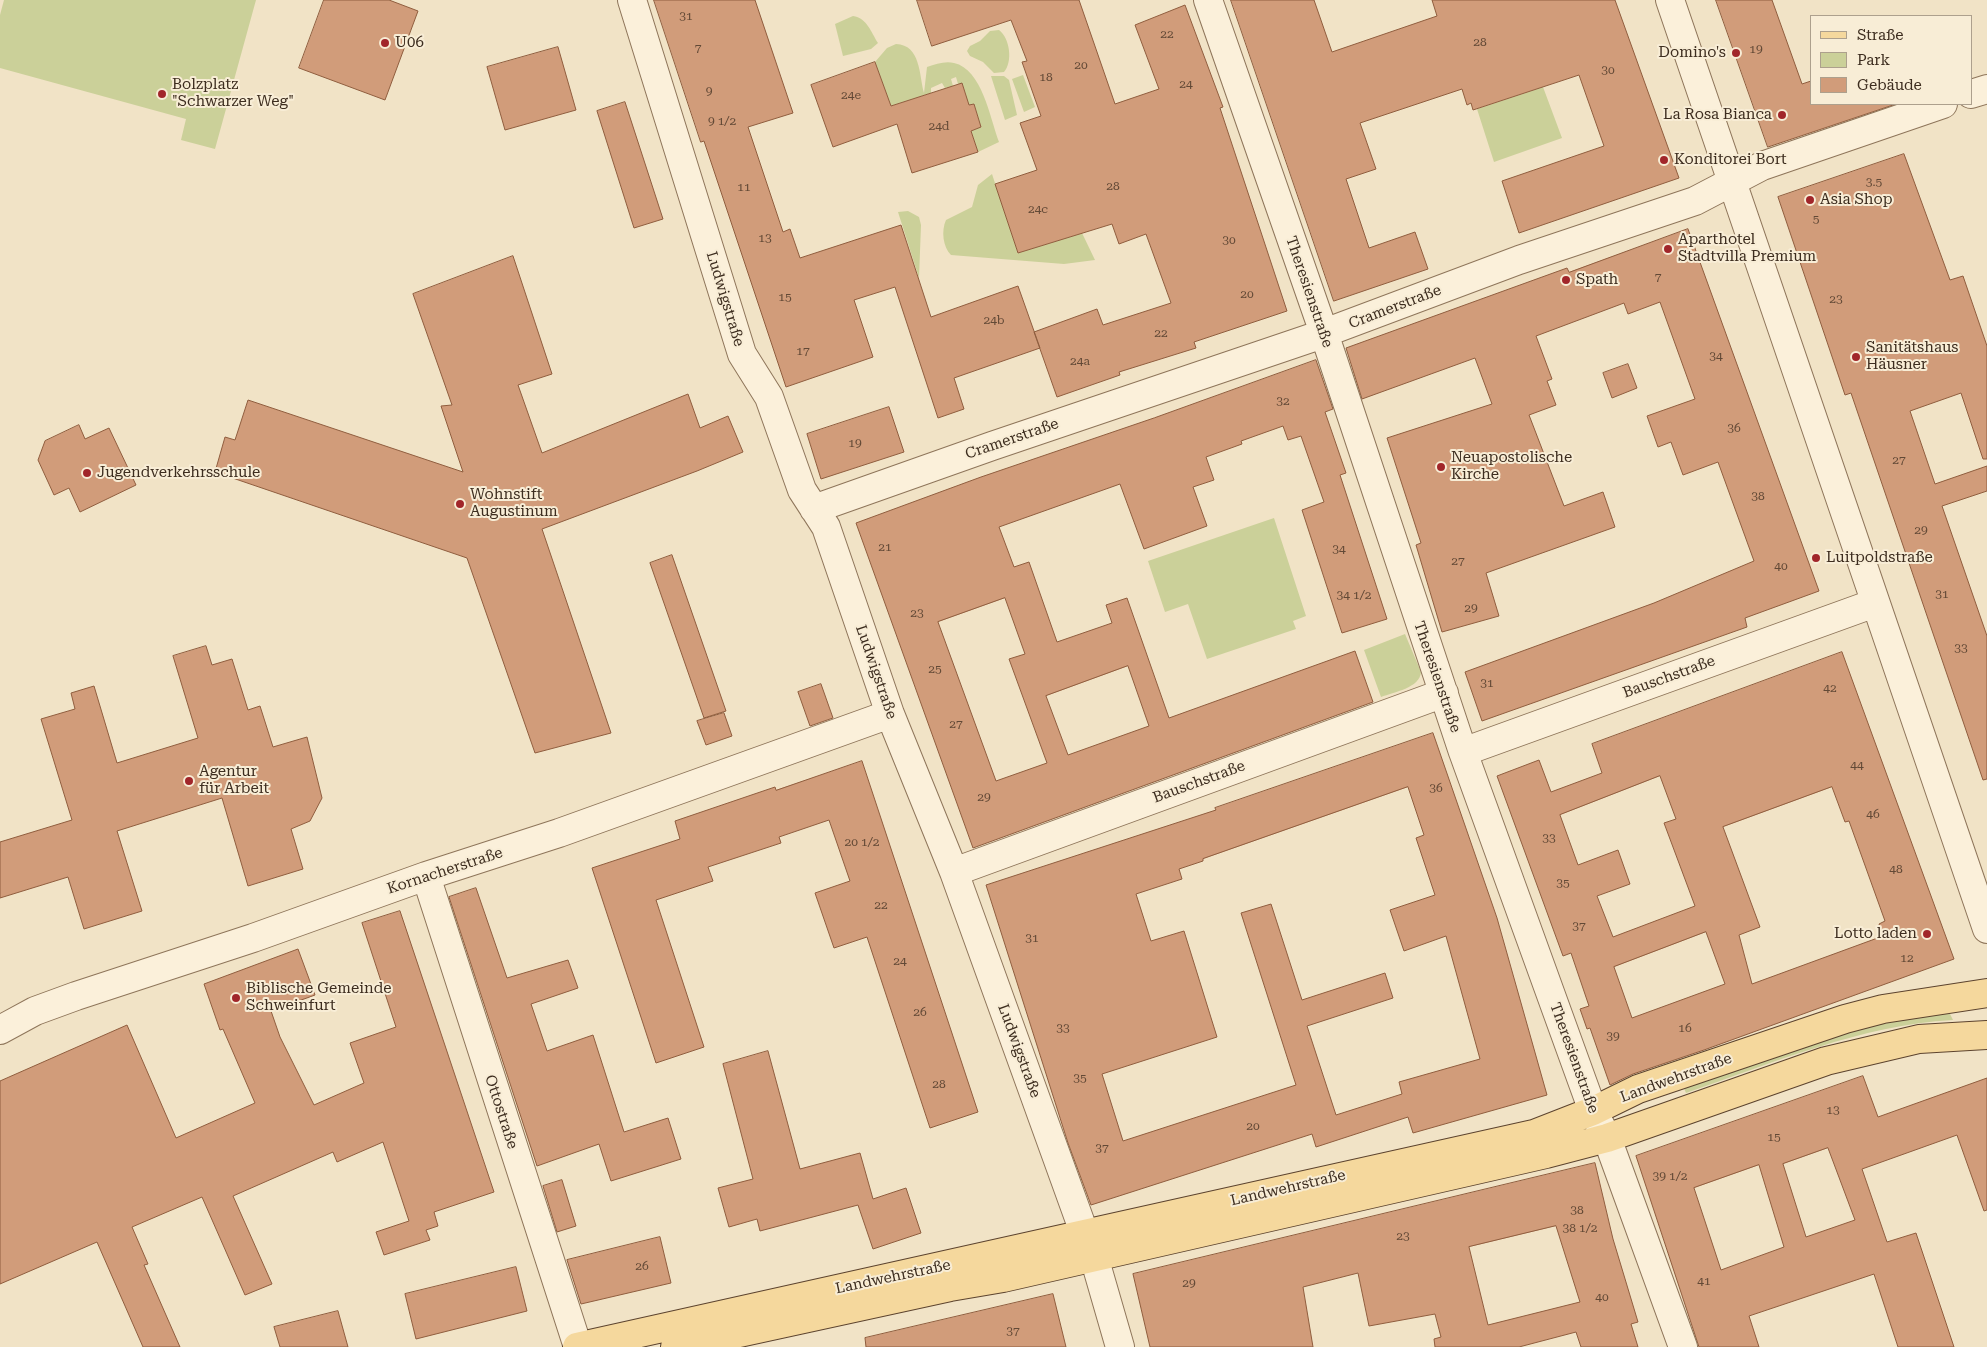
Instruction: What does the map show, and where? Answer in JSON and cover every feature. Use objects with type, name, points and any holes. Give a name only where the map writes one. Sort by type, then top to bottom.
[{"type":"main road","name":"Landwehrstraße","points":[[578,1347],[720,1333],[974,1282],[1003,1278],[1090,1246],[1534,1134],[1593,1111],[1638,1089],[1845,1019],[1899,1006],[1987,993]]},
{"type":"main road","name":"Landwehrstraße","points":[[1090,1246],[1546,1154],[1607,1138],[1826,1061],[1920,1039],[1987,1035]]},
{"type":"main road","name":"Landwehrstraße","points":[[675,1347],[720,1333]]},
{"type":"street","name":"Ludwigstraße","points":[[632,0],[742,354],[770,397],[802,490],[826,527],[890,714],[954,872],[1090,1246],[1120,1347]]},
{"type":"street","name":"Theresienstraße","points":[[1208,0],[1324,333],[1463,752],[1593,1111],[1607,1138],[1683,1347]]},
{"type":"street","points":[[1670,0],[1987,929]]},
{"type":"street","points":[[1972,94],[1987,88]]},
{"type":"street","name":"Cramerstraße","points":[[814,509],[1324,333],[1518,260],[1695,201],[1762,166],[1940,105]]},
{"type":"street","name":"Bauschstraße","points":[[1463,752],[1875,603]]},
{"type":"street","name":"Bauschstraße","points":[[954,872],[1444,693]]},
{"type":"street","name":"Kornacherstraße","points":[[0,1030],[36,1011],[76,996],[253,938],[426,876],[559,833],[890,714]]},
{"type":"street","name":"Ottostraße","points":[[426,876],[578,1347]]},
{"type":"green space","name":"Bolzplatz \"Schwarzer Weg\"","points":[[4,0],[256,0],[215,149],[181,140],[186,119],[0,68],[0,15]]},
{"type":"green space","points":[[853,16],[858,17],[865,23],[878,43],[871,49],[843,56],[835,24]]},
{"type":"green space","points":[[999,30],[1008,44],[1009,62],[1004,72],[994,73],[983,62],[970,56],[967,51],[970,46],[980,41],[990,31]]},
{"type":"green space","points":[[896,44],[904,46],[915,55],[924,93],[927,67],[951,62],[964,67],[972,74],[984,96],[999,142],[978,152],[971,131],[981,127],[974,104],[966,106],[966,95],[962,84],[958,84],[956,77],[951,79],[953,86],[945,88],[942,83],[931,88],[931,93],[891,106],[875,62],[887,48]]},
{"type":"green space","points":[[1023,75],[1035,107],[1024,112],[1012,79]]},
{"type":"green space","points":[[991,76],[1004,76],[1009,80],[1017,115],[1005,120]]},
{"type":"green space","points":[[1543,87],[1562,138],[1494,162],[1477,109]]},
{"type":"green space","points":[[992,174],[1018,253],[1082,233],[1095,260],[1064,264],[951,255],[946,248],[944,239],[946,220],[972,207],[978,185]]},
{"type":"green space","points":[[908,211],[919,217],[921,225],[919,278],[898,212]]},
{"type":"green space","points":[[1274,518],[1306,616],[1293,621],[1296,629],[1207,659],[1188,604],[1165,612],[1148,561]]},
{"type":"green space","points":[[1405,634],[1421,672],[1420,677],[1406,689],[1381,697],[1364,650]]},
{"type":"green space","points":[[1949,1012],[1953,1020],[1919,1023],[1851,1037],[1784,1058],[1686,1093],[1683,1086],[1865,1027]]},
{"type":"building","name":"U06","points":[[324,0],[389,0],[418,11],[385,100],[299,68]]},
{"type":"building","points":[[654,0],[755,0],[793,113],[748,127],[783,232],[790,229],[800,258],[901,225],[931,317],[1018,286],[1040,348],[954,378],[964,409],[938,418],[895,287],[854,300],[873,357],[786,387],[704,141],[701,142]]},
{"type":"building","points":[[917,0],[1079,0],[1115,104],[1159,89],[1135,25],[1185,5],[1223,107],[1220,108],[1287,311],[1194,342],[1196,348],[1119,372],[1120,375],[1057,397],[1034,332],[1097,309],[1103,325],[1171,303],[1146,234],[1119,244],[1112,224],[1018,253],[995,184],[1037,170],[1020,123],[1041,116],[1022,62],[1027,61],[1011,20],[932,46]]},
{"type":"building","points":[[1231,0],[1314,0],[1332,52],[1437,16],[1432,0],[1615,0],[1679,178],[1519,233],[1502,181],[1604,146],[1579,75],[1473,110],[1471,103],[1467,105],[1462,89],[1360,123],[1376,169],[1346,179],[1369,248],[1415,232],[1428,269],[1334,301]]},
{"type":"building","points":[[1716,0],[1772,0],[1802,84],[1810,81],[1810,105],[1893,105],[1768,147]]},
{"type":"building","points":[[558,47],[576,110],[505,130],[487,67]]},
{"type":"building","points":[[875,62],[891,106],[962,83],[969,105],[974,104],[981,127],[971,131],[978,152],[912,173],[897,124],[833,147],[811,85]]},
{"type":"building","points":[[625,102],[663,219],[634,228],[597,111]]},
{"type":"building","points":[[1904,154],[1950,280],[1963,276],[1987,346],[1987,459],[1983,459],[1961,393],[1910,411],[1935,484],[1987,466],[1987,491],[1942,506],[1987,636],[1987,779],[1983,780],[1851,393],[1845,395],[1778,197]]},
{"type":"building","points":[[1688,229],[1819,591],[1745,618],[1747,627],[1482,721],[1465,672],[1654,603],[1754,561],[1718,462],[1683,475],[1671,442],[1658,447],[1647,416],[1695,399],[1660,302],[1628,314],[1624,303],[1536,336],[1552,379],[1547,381],[1556,405],[1529,415],[1564,506],[1603,492],[1615,527],[1486,573],[1499,616],[1442,632],[1416,545],[1421,543],[1387,438],[1492,404],[1475,358],[1362,399],[1346,348],[1567,268],[1569,272]]},
{"type":"building","name":"Wohnstift Augustinum","points":[[513,256],[552,374],[518,385],[542,453],[688,394],[700,428],[728,416],[743,452],[542,529],[611,733],[535,753],[467,558],[215,472],[225,437],[235,440],[248,400],[463,472],[441,406],[452,405],[413,294]]},
{"type":"building","points":[[1316,360],[1333,409],[1325,412],[1346,473],[1340,475],[1387,619],[1342,633],[1302,510],[1324,502],[1301,436],[1288,440],[1283,426],[1241,441],[1242,444],[1206,457],[1214,480],[1193,487],[1207,526],[1144,549],[1120,484],[999,527],[1014,567],[1029,562],[1057,642],[1112,623],[1106,605],[1127,598],[1169,718],[1355,651],[1373,702],[973,848],[856,523],[981,477]],"holes":[[[1005,598],[1025,654],[1009,659],[1047,763],[996,781],[938,622]],[[1128,666],[1149,726],[1068,755],[1046,696]]]},
{"type":"building","points":[[1628,364],[1637,388],[1612,398],[1603,373]]},
{"type":"building","points":[[889,407],[904,452],[821,479],[807,434]]},
{"type":"building","name":"Jugendverkehrsschule","points":[[79,425],[85,439],[109,428],[136,485],[80,512],[69,488],[54,495],[38,460],[45,441]]},
{"type":"building","points":[[672,555],[726,711],[704,718],[650,563]]},
{"type":"building","name":"Agentur für Arbeit","points":[[206,646],[212,665],[232,659],[248,710],[260,706],[273,747],[307,737],[322,798],[310,821],[291,829],[303,869],[248,886],[222,798],[117,831],[142,911],[84,929],[68,877],[0,898],[0,842],[72,820],[41,719],[75,709],[71,693],[94,686],[117,763],[198,738],[173,656]]},
{"type":"building","points":[[1842,652],[1954,959],[1633,1074],[1610,1085],[1590,1028],[1587,1029],[1580,1009],[1589,1006],[1571,953],[1563,956],[1497,776],[1539,760],[1551,792],[1602,773],[1592,744]],"holes":[[[1660,776],[1676,819],[1664,823],[1695,906],[1613,937],[1597,896],[1630,884],[1618,850],[1578,865],[1560,815]],[[1832,787],[1845,822],[1849,821],[1885,921],[1879,924],[1883,936],[1752,984],[1739,935],[1760,927],[1723,827]],[[1706,932],[1725,984],[1632,1018],[1614,967]]]},
{"type":"building","points":[[821,684],[833,718],[810,726],[798,692]]},
{"type":"building","points":[[724,713],[732,736],[706,745],[697,721]]},
{"type":"building","points":[[1433,733],[1497,918],[1547,1095],[1413,1133],[1408,1117],[1316,1147],[1312,1134],[1091,1205],[1068,1143],[986,885],[1216,810],[1215,808]],"holes":[[[1408,787],[1424,835],[1416,838],[1435,895],[1390,910],[1404,951],[1446,936],[1480,1059],[1399,1082],[1402,1094],[1336,1115],[1307,1026],[1393,998],[1385,973],[1302,1000],[1271,904],[1241,913],[1296,1085],[1123,1141],[1102,1074],[1217,1037],[1184,931],[1151,941],[1136,894],[1182,879],[1179,869],[1203,861],[1203,859]]]},
{"type":"building","points":[[862,761],[978,1112],[930,1128],[867,937],[834,948],[815,893],[850,881],[829,820],[779,837],[781,843],[708,867],[713,881],[656,900],[704,1047],[656,1063],[592,868],[680,839],[675,821],[775,787],[776,790]]},
{"type":"building","points":[[476,888],[507,978],[568,960],[578,988],[531,1004],[547,1051],[593,1035],[624,1132],[668,1118],[681,1159],[611,1181],[599,1144],[537,1166],[449,897]]},
{"type":"building","points":[[400,911],[494,1192],[434,1212],[438,1226],[426,1230],[430,1240],[384,1255],[376,1232],[409,1221],[383,1142],[337,1162],[333,1152],[233,1196],[272,1284],[245,1295],[202,1197],[132,1227],[148,1264],[144,1265],[180,1347],[143,1347],[97,1242],[0,1284],[0,1081],[127,1025],[176,1138],[255,1103],[223,1029],[220,1030],[204,984],[298,949],[315,995],[271,1011],[280,1037],[314,1105],[364,1083],[350,1043],[396,1027],[362,923]]},
{"type":"building","points":[[768,1051],[800,1169],[860,1153],[873,1199],[906,1188],[921,1233],[873,1249],[858,1205],[760,1231],[757,1219],[729,1227],[718,1188],[753,1179],[723,1064]]},
{"type":"building","points":[[1863,1076],[1878,1117],[1987,1078],[1987,1210],[1984,1211],[1957,1135],[1862,1169],[1887,1242],[1916,1233],[1954,1347],[1898,1347],[1874,1274],[1749,1316],[1759,1347],[1699,1347],[1636,1156]],"holes":[[[1828,1148],[1855,1220],[1806,1237],[1783,1164]],[[1759,1165],[1784,1247],[1721,1270],[1694,1188]]]},
{"type":"building","points":[[1595,1163],[1613,1239],[1638,1322],[1631,1324],[1638,1347],[1581,1347],[1576,1332],[1519,1347],[1435,1347],[1434,1339],[1441,1337],[1435,1314],[1369,1326],[1358,1273],[1303,1287],[1313,1347],[1150,1347],[1133,1274]],"holes":[[[1556,1226],[1580,1302],[1488,1325],[1469,1247]]]},
{"type":"building","points":[[562,1180],[576,1226],[557,1232],[543,1186]]},
{"type":"building","points":[[660,1237],[671,1283],[581,1304],[567,1260]]},
{"type":"building","points":[[516,1267],[527,1311],[416,1339],[405,1294]]},
{"type":"building","points":[[1053,1294],[1066,1347],[866,1347],[865,1338]]},
{"type":"building","points":[[338,1311],[348,1347],[280,1347],[274,1327]]},
{"type":"place","name":"U06","points":[[385,43]]},
{"type":"place","name":"Domino's","points":[[1736,53]]},
{"type":"place","name":"Bolzplatz \"Schwarzer Weg\"","points":[[162,94]]},
{"type":"place","name":"La Rosa Bianca","points":[[1782,115]]},
{"type":"place","name":"Konditorei Bort","points":[[1664,160]]},
{"type":"place","name":"Asia Shop","points":[[1810,200]]},
{"type":"place","name":"Aparthotel Stadtvilla Premium","points":[[1668,249]]},
{"type":"place","name":"Spath","points":[[1566,280]]},
{"type":"place","name":"Sanitätshaus Häusner","points":[[1856,357]]},
{"type":"place","name":"Neuapostolische Kirche","points":[[1441,467]]},
{"type":"place","name":"Jugendverkehrsschule","points":[[87,473]]},
{"type":"place","name":"Wohnstift Augustinum","points":[[460,504]]},
{"type":"place","name":"Luitpoldstraße","points":[[1816,558]]},
{"type":"place","name":"Agentur für Arbeit","points":[[189,781]]},
{"type":"place","name":"Lotto laden","points":[[1927,934]]},
{"type":"place","name":"Biblische Gemeinde Schweinfurt","points":[[236,998]]}]
